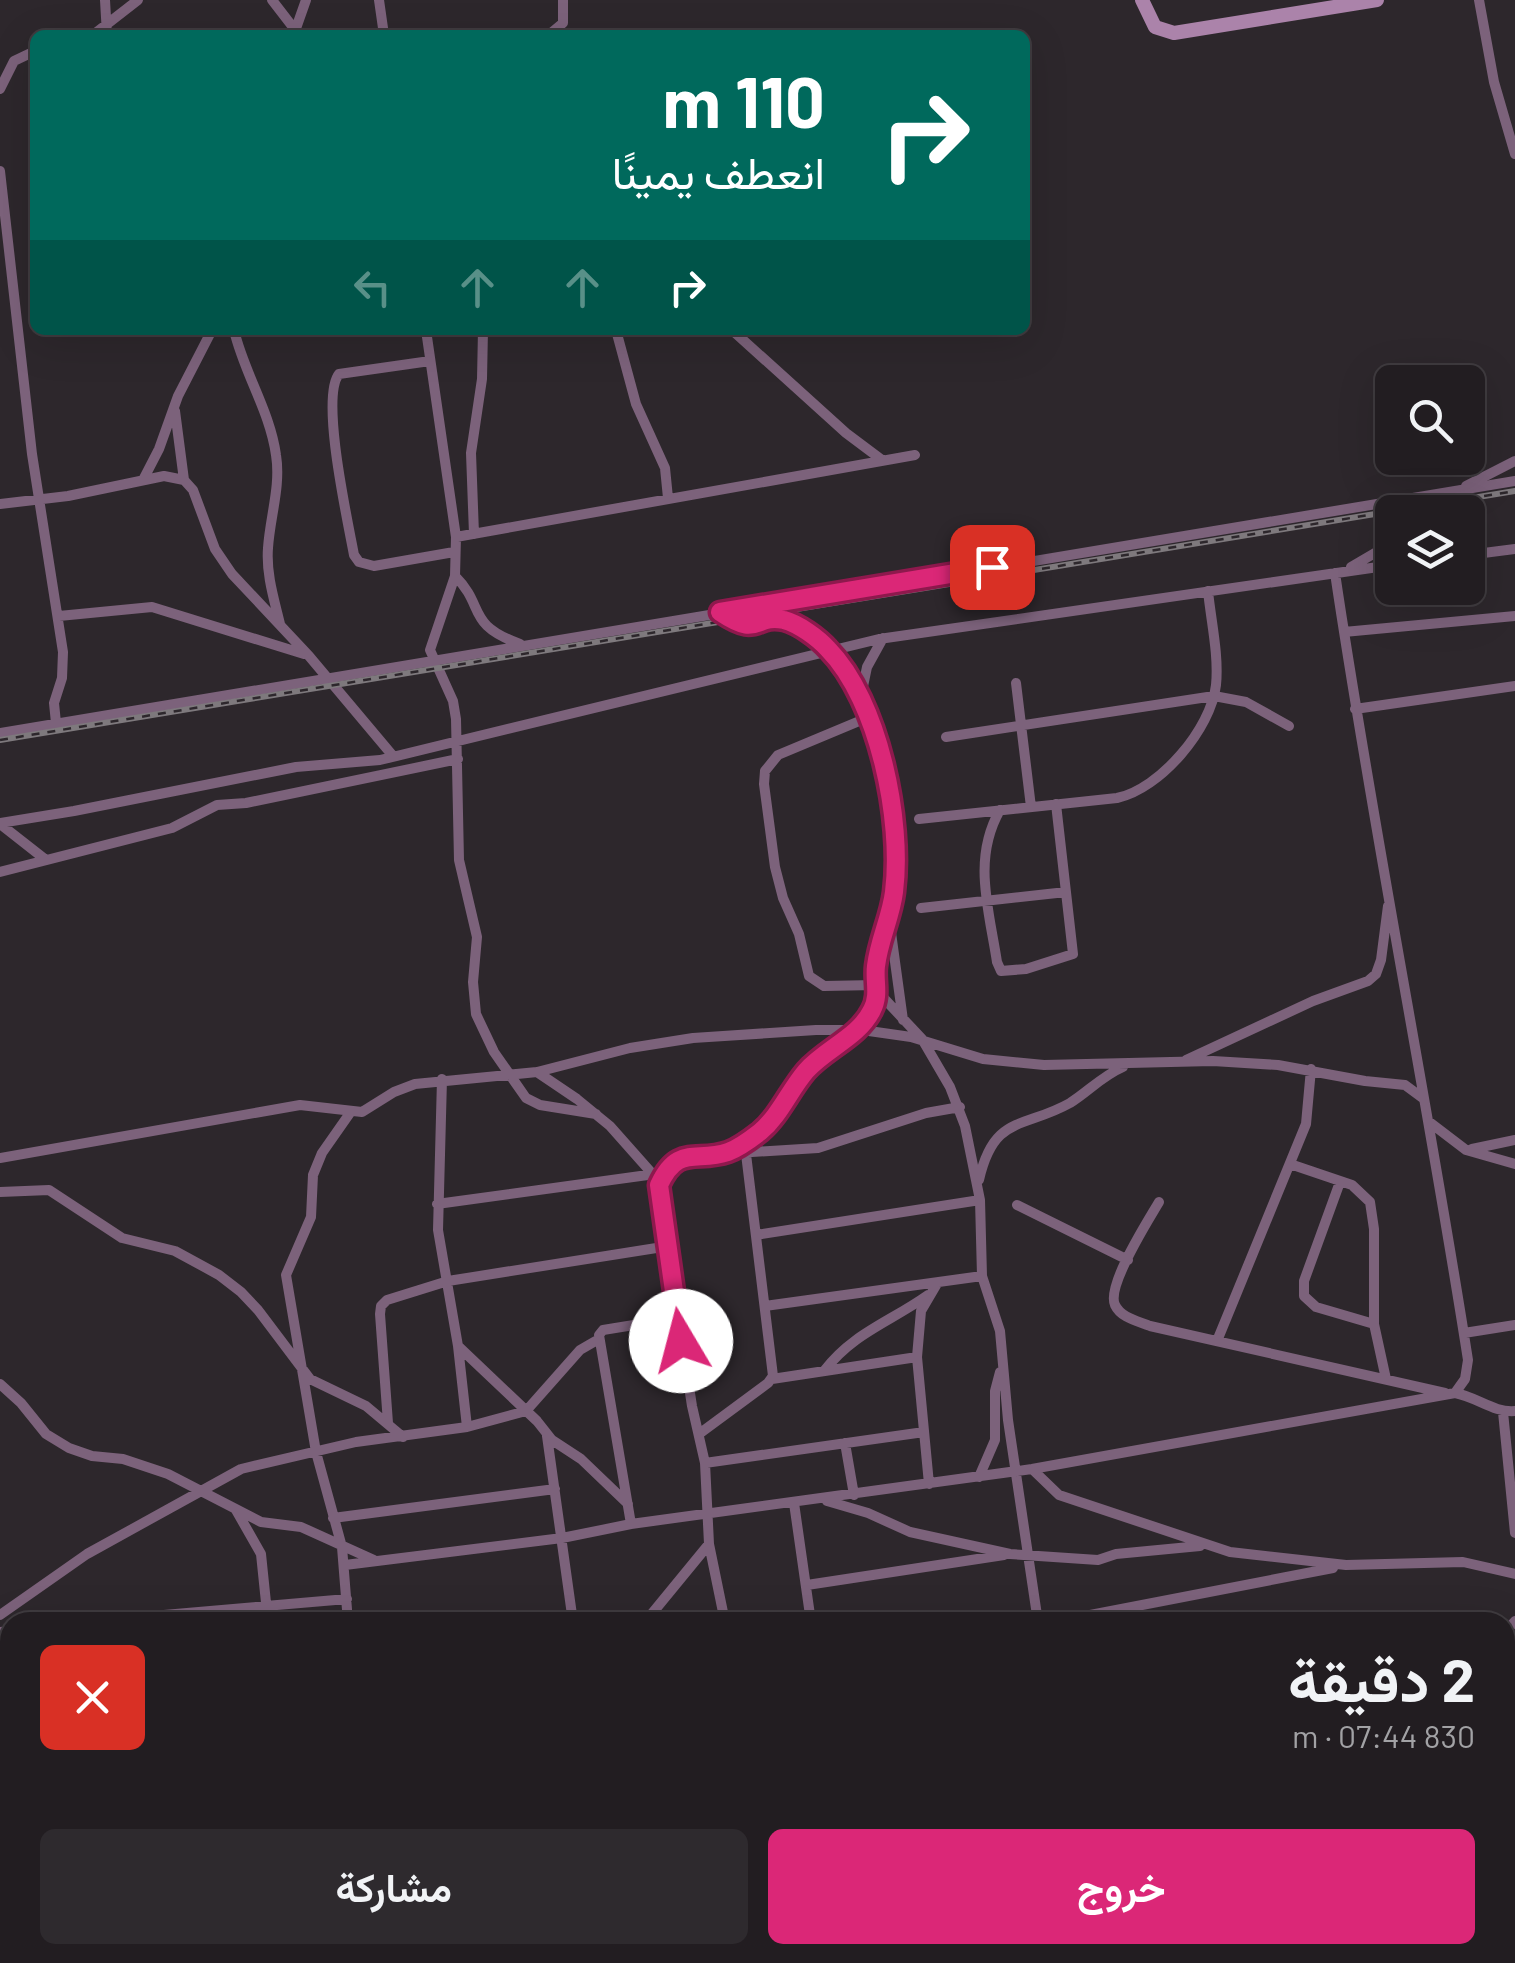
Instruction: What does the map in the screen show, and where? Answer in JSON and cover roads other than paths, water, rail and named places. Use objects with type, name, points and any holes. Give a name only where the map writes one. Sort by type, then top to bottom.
[{"type":"main road","points":[[1142,0],[1155,27],[1174,33],[1377,0]]},
{"type":"street","points":[[106,0],[106,30]]},
{"type":"street","points":[[107,30],[138,0]]},
{"type":"street","points":[[272,0],[294,30]]},
{"type":"street","points":[[297,30],[306,0]]},
{"type":"street","points":[[379,0],[383,30]]},
{"type":"street","points":[[555,30],[563,23],[563,0]]},
{"type":"street","points":[[1479,0],[1494,82],[1515,154]]},
{"type":"street","points":[[0,88],[14,61],[30,53]]},
{"type":"street","points":[[0,171],[6,247],[59,616],[62,678],[54,703],[56,723]]},
{"type":"street","points":[[142,480],[209,335]]},
{"type":"street","points":[[236,335],[277,457],[268,553],[280,626]]},
{"type":"street","points":[[427,335],[456,538],[455,576],[431,646],[453,701],[458,742],[459,860],[478,952],[473,982],[475,1006],[486,1035],[530,1102],[596,1114]]},
{"type":"street","points":[[474,534],[471,453],[482,379],[482,335]]},
{"type":"street","points":[[617,335],[636,404],[665,468],[668,498]]},
{"type":"street","points":[[738,335],[846,433],[883,461]]},
{"type":"street","points":[[430,361],[340,374],[332,388],[333,425],[354,555],[359,562],[374,566],[454,552]]},
{"type":"street","points":[[175,411],[184,480]]},
{"type":"street","points":[[456,538],[915,455]]},
{"type":"street","points":[[1451,495],[1515,461]]},
{"type":"street","points":[[0,504],[142,480],[173,476],[184,480],[193,490],[215,548],[232,574],[309,656],[392,756]]},
{"type":"street","points":[[0,733],[1515,482]]},
{"type":"street","points":[[1485,553],[1515,549]]},
{"type":"street","points":[[1338,572],[1375,553]]},
{"type":"street","points":[[0,823],[74,812],[296,766],[370,762],[883,638],[1375,567]]},
{"type":"street","points":[[346,1565],[562,1538],[631,1524],[1032,1469],[1453,1394],[1465,1380],[1468,1368],[1464,1332],[1355,710],[1338,572]]},
{"type":"street","points":[[455,576],[488,630],[521,644]]},
{"type":"street","points":[[918,819],[1117,798],[1146,788],[1178,757],[1214,696],[1216,676],[1208,591]]},
{"type":"street","points":[[59,616],[135,606],[168,610],[309,656]]},
{"type":"street","points":[[720,612],[744,626],[784,620],[829,650],[860,696],[869,717],[892,804],[896,858],[872,1010],[856,1030],[805,1072],[760,1132],[725,1153]]},
{"type":"street","points":[[1344,632],[1515,616]]},
{"type":"street","points":[[860,696],[868,667],[883,638]]},
{"type":"street","points":[[1016,683],[1031,807]]},
{"type":"street","points":[[1355,710],[1515,686]]},
{"type":"street","points":[[946,738],[1214,696],[1254,706],[1290,726]]},
{"type":"street","points":[[869,717],[778,755],[765,770],[776,867],[809,976],[824,986],[877,989],[922,1039],[960,1108],[979,1194]]},
{"type":"street","points":[[0,872],[172,828],[217,806],[458,759]]},
{"type":"street","points":[[1000,810],[984,851],[987,901],[1001,971],[1026,970],[1072,954],[1056,804]]},
{"type":"street","points":[[0,823],[46,860]]},
{"type":"street","points":[[921,908],[1066,892]]},
{"type":"street","points":[[1182,1062],[1372,978],[1380,960],[1389,896]]},
{"type":"street","points":[[889,918],[894,932],[902,1020]]},
{"type":"street","points":[[0,1158],[300,1105],[362,1112],[408,1086],[442,1079],[537,1072],[630,1048],[692,1038],[856,1030],[922,1039],[993,1060],[1057,1065],[1247,1062],[1310,1069],[1365,1082],[1404,1085],[1424,1099]]},
{"type":"street","points":[[1036,1612],[996,1316],[982,1276],[982,1168],[1002,1131],[1066,1105],[1093,1083],[1128,1065]]},
{"type":"street","points":[[1216,1341],[1306,1124],[1310,1069]]},
{"type":"street","points":[[537,1072],[596,1114],[657,1179],[705,1463],[709,1544],[723,1612]]},
{"type":"street","points":[[442,1079],[438,1230],[467,1427]]},
{"type":"street","points":[[437,1204],[657,1179],[680,1159],[700,1154],[746,1154],[834,1144],[926,1114],[960,1108]]},
{"type":"street","points":[[348,1612],[346,1565],[316,1452],[287,1267],[311,1216],[313,1175],[322,1153],[350,1112]]},
{"type":"street","points":[[1428,1120],[1466,1150],[1515,1164]]},
{"type":"street","points":[[1466,1150],[1515,1140]]},
{"type":"street","points":[[746,1154],[772,1379]]},
{"type":"street","points":[[1290,1164],[1340,1182],[1363,1193],[1370,1202],[1374,1228],[1374,1324],[1386,1380]]},
{"type":"street","points":[[1340,1182],[1304,1282],[1304,1296],[1316,1307],[1374,1324]]},
{"type":"street","points":[[0,1192],[49,1190],[122,1238],[175,1251],[198,1262],[241,1292],[302,1371],[320,1386],[352,1398],[404,1437]]},
{"type":"street","points":[[756,1235],[979,1194]]},
{"type":"street","points":[[1159,1202],[1113,1295],[1118,1310],[1150,1326],[1474,1397],[1509,1411],[1515,1533]]},
{"type":"street","points":[[1017,1206],[1128,1260]]},
{"type":"street","points":[[388,1423],[381,1306],[401,1294],[448,1280],[669,1246]]},
{"type":"street","points":[[765,1306],[982,1276]]},
{"type":"street","points":[[929,1484],[917,1357],[921,1311],[938,1282]]},
{"type":"street","points":[[824,1371],[857,1336],[929,1295]]},
{"type":"street","points":[[631,1524],[600,1338],[603,1330],[678,1318]]},
{"type":"street","points":[[1464,1332],[1515,1325]]},
{"type":"street","points":[[6,1612],[87,1554],[241,1469],[356,1442],[467,1427],[526,1412],[580,1350],[600,1338]]},
{"type":"street","points":[[458,1346],[547,1434],[580,1458],[628,1504]]},
{"type":"street","points":[[699,1434],[772,1379],[917,1357]]},
{"type":"street","points":[[979,1476],[996,1440],[995,1391],[1002,1366]]},
{"type":"street","points":[[0,1384],[46,1434],[69,1448],[143,1465],[273,1525],[302,1526],[374,1560]]},
{"type":"street","points":[[705,1463],[924,1432]]},
{"type":"street","points":[[547,1434],[572,1612]]},
{"type":"street","points":[[846,1443],[854,1495]]},
{"type":"street","points":[[1032,1469],[1059,1495],[1230,1552],[1346,1565],[1463,1562],[1515,1574]]},
{"type":"street","points":[[333,1518],[555,1490]]},
{"type":"street","points":[[821,1499],[868,1512],[910,1532],[1026,1556],[1098,1560],[1143,1551],[1206,1546]]},
{"type":"street","points":[[794,1503],[810,1612]]},
{"type":"street","points":[[236,1509],[262,1554],[267,1612]]},
{"type":"street","points":[[653,1612],[709,1544]]},
{"type":"street","points":[[807,1585],[1010,1554]]},
{"type":"street","points":[[1108,1612],[1346,1565]]},
{"type":"street","points":[[197,1612],[347,1599]]},
{"type":"railway","points":[[0,740],[1515,491]]}]
